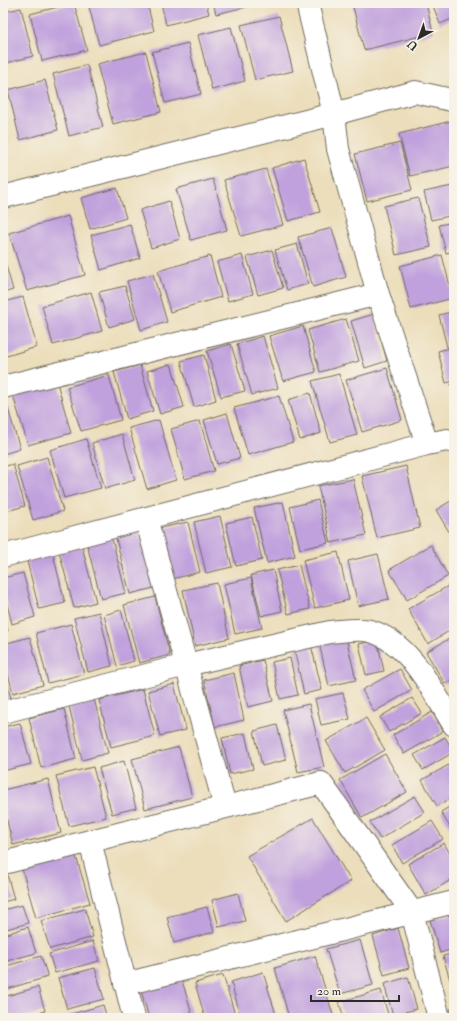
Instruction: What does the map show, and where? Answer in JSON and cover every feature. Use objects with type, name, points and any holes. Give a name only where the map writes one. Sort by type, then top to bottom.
[{"type":"street","points":[[307,3],[334,114],[338,149],[378,294],[427,444]]},
{"type":"street","points":[[3,196],[334,114],[415,92],[454,101]]},
{"type":"street","points":[[3,387],[378,294]]},
{"type":"street","points":[[3,556],[427,444],[447,440],[454,442]]},
{"type":"street","points":[[146,518],[225,807]]},
{"type":"street","points":[[3,712],[186,665],[330,632],[353,630],[369,631],[383,636],[397,646],[418,668],[454,725]]},
{"type":"street","points":[[3,863],[321,783],[412,912],[440,1018]]},
{"type":"street","points":[[90,841],[134,1018]]},
{"type":"street","points":[[125,984],[454,902]]},
{"type":"building","points":[[74,3],[87,50],[42,61],[30,14]]},
{"type":"building","points":[[88,3],[147,3],[154,31],[99,45]]},
{"type":"building","points":[[161,3],[206,3],[209,14],[166,25]]},
{"type":"building","points":[[213,3],[249,3],[250,6],[216,14]]},
{"type":"building","points":[[352,3],[426,3],[433,33],[364,50]]},
{"type":"building","points":[[432,3],[451,3],[454,10],[454,18],[440,24]]},
{"type":"building","points":[[21,8],[33,56],[3,64],[3,12]]},
{"type":"building","points":[[279,16],[293,71],[255,80],[241,25]]},
{"type":"building","points":[[231,27],[245,81],[212,90],[198,35]]},
{"type":"building","points":[[188,43],[201,94],[165,103],[152,52]]},
{"type":"building","points":[[146,52],[161,112],[113,124],[97,64]]},
{"type":"building","points":[[87,65],[103,127],[69,136],[53,74]]},
{"type":"building","points":[[45,80],[58,130],[20,140],[8,90]]},
{"type":"building","points":[[451,121],[454,133],[454,166],[410,176],[399,134]]},
{"type":"building","points":[[3,124],[8,140],[3,141]]},
{"type":"building","points":[[400,143],[412,190],[367,201],[355,154]]},
{"type":"building","points":[[304,158],[320,212],[288,221],[272,168]]},
{"type":"building","points":[[266,169],[283,225],[241,236],[224,180]]},
{"type":"building","points":[[213,179],[227,230],[191,240],[176,189]]},
{"type":"building","points":[[452,186],[454,195],[454,215],[431,220],[424,192]]},
{"type":"building","points":[[117,188],[126,218],[90,229],[81,198]]},
{"type":"building","points":[[418,198],[431,247],[396,255],[384,206]]},
{"type":"building","points":[[169,201],[180,239],[151,248],[140,210]]},
{"type":"building","points":[[68,216],[85,275],[27,291],[9,233]]},
{"type":"building","points":[[454,222],[454,251],[446,253],[439,225]]},
{"type":"building","points":[[130,224],[140,258],[101,270],[91,235]]},
{"type":"building","points":[[332,228],[346,277],[313,287],[298,237]]},
{"type":"building","points":[[297,244],[308,284],[287,290],[275,250]]},
{"type":"building","points":[[272,250],[283,288],[258,295],[247,257]]},
{"type":"building","points":[[3,255],[13,290],[3,293]]},
{"type":"building","points":[[242,255],[253,294],[228,301],[217,262]]},
{"type":"building","points":[[442,255],[453,298],[411,309],[400,266]]},
{"type":"building","points":[[210,256],[221,297],[170,312],[158,271]]},
{"type":"building","points":[[153,274],[167,322],[141,330],[127,281]]},
{"type":"building","points":[[125,286],[135,319],[109,327],[99,292]]},
{"type":"building","points":[[91,292],[102,331],[53,345],[42,306]]},
{"type":"building","points":[[23,297],[37,347],[3,357],[3,302]]},
{"type":"building","points":[[454,311],[454,345],[447,347],[439,315]]},
{"type":"building","points":[[374,314],[387,361],[365,368],[351,321]]},
{"type":"building","points":[[346,319],[359,361],[320,372],[308,330]]},
{"type":"building","points":[[303,326],[316,372],[283,381],[269,336]]},
{"type":"building","points":[[263,336],[278,388],[252,395],[237,344]]},
{"type":"building","points":[[231,344],[245,391],[221,397],[207,351]]},
{"type":"building","points":[[454,347],[454,381],[446,383],[438,351]]},
{"type":"building","points":[[204,355],[216,400],[194,407],[181,361]]},
{"type":"building","points":[[171,364],[184,407],[160,414],[147,371]]},
{"type":"building","points":[[140,365],[153,411],[127,419],[114,372]]},
{"type":"building","points":[[387,368],[402,420],[362,432],[346,380]]},
{"type":"building","points":[[339,374],[357,435],[330,442],[312,381]]},
{"type":"building","points":[[109,375],[121,420],[81,431],[67,387]]},
{"type":"building","points":[[56,379],[71,433],[28,445],[12,392]]},
{"type":"building","points":[[454,383],[454,394],[453,394],[451,384]]},
{"type":"building","points":[[3,392],[20,449],[3,454]]},
{"type":"building","points":[[310,393],[321,433],[300,440],[288,400]]},
{"type":"building","points":[[279,396],[293,442],[248,455],[234,408]]},
{"type":"building","points":[[227,413],[240,458],[217,464],[204,420]]},
{"type":"building","points":[[159,420],[176,480],[147,489],[129,428]]},
{"type":"building","points":[[200,421],[214,471],[185,479],[171,429]]},
{"type":"building","points":[[122,434],[135,480],[105,489],[92,443]]},
{"type":"building","points":[[86,439],[101,488],[64,498],[50,450]]},
{"type":"building","points":[[47,457],[63,511],[33,520],[17,466]]},
{"type":"building","points":[[13,464],[25,506],[3,512],[3,467]]},
{"type":"building","points":[[406,466],[420,528],[377,538],[362,476]]},
{"type":"building","points":[[353,479],[366,535],[331,543],[318,486]]},
{"type":"building","points":[[454,499],[454,540],[436,510]]},
{"type":"building","points":[[318,500],[328,543],[300,549],[290,507]]},
{"type":"building","points":[[283,502],[295,556],[267,563],[254,508]]},
{"type":"building","points":[[220,516],[232,567],[206,573],[194,522]]},
{"type":"building","points":[[252,517],[262,560],[236,566],[226,523]]},
{"type":"building","points":[[188,522],[200,572],[172,579],[160,528]]},
{"type":"building","points":[[139,530],[154,588],[130,594],[115,535]]},
{"type":"building","points":[[111,535],[126,593],[101,599],[86,541]]},
{"type":"building","points":[[431,545],[448,576],[407,600],[389,570]]},
{"type":"building","points":[[82,546],[96,602],[74,608],[59,551]]},
{"type":"building","points":[[338,552],[349,600],[315,608],[303,560]]},
{"type":"building","points":[[53,554],[65,603],[39,609],[27,561]]},
{"type":"building","points":[[378,554],[389,599],[358,606],[348,561]]},
{"type":"building","points":[[299,565],[310,609],[288,614],[277,570]]},
{"type":"building","points":[[273,570],[282,611],[261,616],[251,575]]},
{"type":"building","points":[[23,573],[35,617],[12,624],[3,588],[3,578]]},
{"type":"building","points":[[251,578],[262,628],[235,634],[224,584]]},
{"type":"building","points":[[217,583],[229,638],[195,646],[183,590]]},
{"type":"building","points":[[450,585],[454,592],[454,628],[428,644],[408,609]]},
{"type":"building","points":[[155,597],[170,655],[139,663],[124,605]]},
{"type":"building","points":[[121,610],[134,661],[117,666],[104,615]]},
{"type":"building","points":[[99,612],[112,666],[88,672],[74,618]]},
{"type":"building","points":[[3,614],[8,631],[3,632]]},
{"type":"building","points":[[71,624],[84,674],[48,683],[36,633]]},
{"type":"building","points":[[454,636],[454,678],[445,684],[426,652]]},
{"type":"building","points":[[30,637],[43,685],[13,693],[3,654],[3,644]]},
{"type":"building","points":[[346,637],[356,680],[329,686],[319,643]]},
{"type":"building","points":[[377,640],[384,671],[366,675],[359,644]]},
{"type":"building","points":[[311,645],[322,690],[304,694],[294,649]]},
{"type":"building","points":[[290,658],[298,695],[280,699],[272,662]]},
{"type":"building","points":[[263,660],[273,701],[248,707],[239,666]]},
{"type":"building","points":[[3,669],[11,698],[3,699]]},
{"type":"building","points":[[400,669],[412,690],[374,712],[362,690]]},
{"type":"building","points":[[234,673],[244,720],[215,727],[204,680]]},
{"type":"building","points":[[174,684],[186,730],[160,736],[148,691]]},
{"type":"building","points":[[143,689],[155,736],[111,747],[99,700]]},
{"type":"building","points":[[343,693],[350,719],[321,725],[315,699]]},
{"type":"building","points":[[93,695],[108,753],[82,760],[68,702]]},
{"type":"building","points":[[412,698],[422,713],[389,732],[380,717]]},
{"type":"building","points":[[309,704],[324,767],[298,772],[283,710]]},
{"type":"building","points":[[64,709],[76,759],[41,768],[29,718]]},
{"type":"building","points":[[432,712],[443,731],[404,754],[393,735]]},
{"type":"building","points":[[366,718],[385,750],[345,773],[326,741]]},
{"type":"building","points":[[20,723],[31,764],[3,771],[3,727]]},
{"type":"building","points":[[277,725],[286,760],[262,766],[254,731]]},
{"type":"building","points":[[245,733],[253,769],[230,774],[222,738]]},
{"type":"building","points":[[445,737],[454,752],[423,770],[414,755]]},
{"type":"building","points":[[179,747],[192,797],[145,809],[132,759]]},
{"type":"building","points":[[385,754],[407,792],[362,818],[340,780]]},
{"type":"building","points":[[124,761],[136,808],[112,814],[99,768]]},
{"type":"building","points":[[454,762],[454,796],[437,806],[422,780]]},
{"type":"building","points":[[93,767],[106,817],[69,826],[56,776]]},
{"type":"building","points":[[48,779],[61,833],[13,845],[3,805],[3,790]]},
{"type":"building","points":[[415,796],[425,812],[380,839],[370,822]]},
{"type":"building","points":[[454,804],[454,834],[441,812]]},
{"type":"building","points":[[313,818],[351,881],[286,921],[247,856]]},
{"type":"building","points":[[432,821],[443,839],[402,863],[392,845]]},
{"type":"building","points":[[444,843],[454,861],[454,878],[426,895],[408,864]]},
{"type":"building","points":[[75,853],[90,903],[36,918],[22,869]]},
{"type":"building","points":[[6,871],[14,899],[3,902],[3,872]]},
{"type":"building","points":[[238,893],[245,921],[219,927],[212,900]]},
{"type":"building","points":[[22,905],[28,923],[3,930],[3,910]]},
{"type":"building","points":[[207,907],[214,932],[174,943],[167,917]]},
{"type":"building","points":[[85,909],[93,937],[50,949],[41,921]]},
{"type":"building","points":[[454,913],[454,949],[440,953],[430,920]]},
{"type":"building","points":[[28,927],[36,953],[3,962],[3,935]]},
{"type":"building","points":[[398,928],[409,968],[384,975],[373,936]]},
{"type":"building","points":[[360,940],[373,985],[340,994],[326,949]]},
{"type":"building","points":[[93,941],[99,961],[55,973],[49,954]]},
{"type":"building","points":[[454,953],[454,994],[443,956]]},
{"type":"building","points":[[41,956],[48,977],[3,990],[3,967]]},
{"type":"building","points":[[315,956],[334,1018],[289,1018],[275,968]]},
{"type":"building","points":[[95,968],[104,999],[67,1009],[58,978]]},
{"type":"building","points":[[263,972],[277,1018],[241,1018],[231,982]]},
{"type":"building","points":[[223,975],[236,1018],[205,1018],[195,983]]},
{"type":"building","points":[[408,977],[417,1009],[393,1015],[384,984]]},
{"type":"building","points":[[182,980],[192,1015],[183,1018],[149,1018],[141,991]]},
{"type":"building","points":[[38,987],[45,1011],[22,1018],[6,1018],[3,1008],[3,997]]},
{"type":"building","points":[[381,990],[389,1018],[344,1018],[339,1002]]},
{"type":"building","points":[[103,1005],[107,1018],[69,1018],[68,1015]]},
{"type":"building","points":[[454,1008],[454,1018],[452,1018],[450,1009]]},
{"type":"building","points":[[415,1015],[416,1018],[405,1018]]}]
